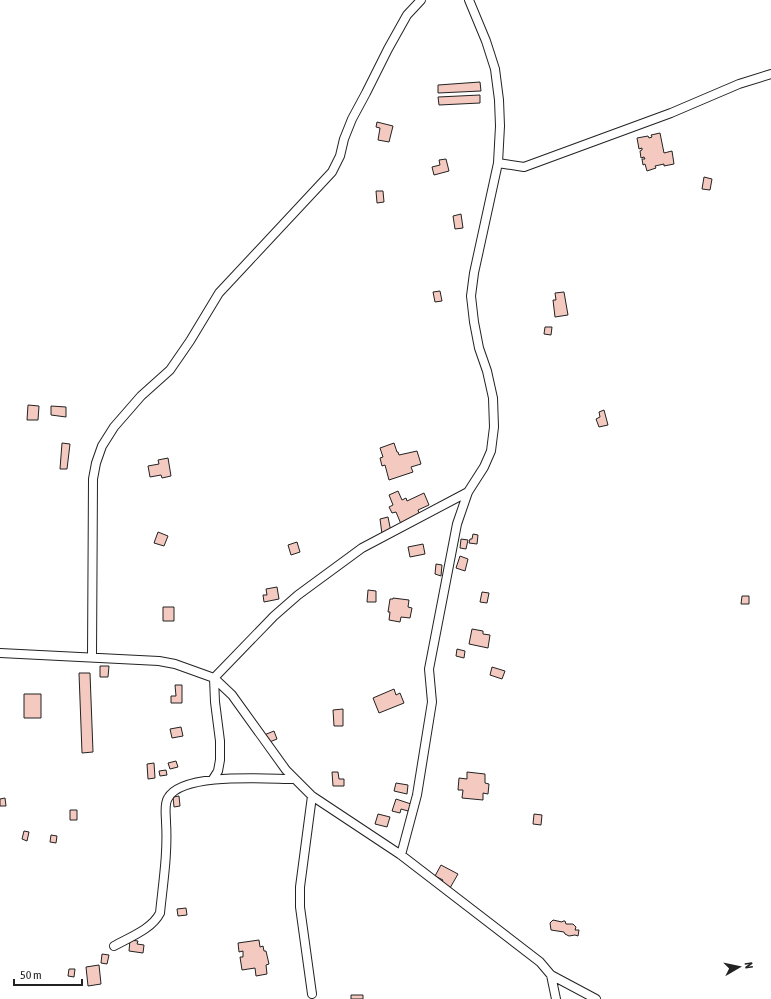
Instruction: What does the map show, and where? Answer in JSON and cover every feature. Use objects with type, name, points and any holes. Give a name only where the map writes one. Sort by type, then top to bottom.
[{"type":"street","points":[[92,657],[93,478],[102,446],[114,427],[137,401],[170,370],[190,341],[219,293],[332,172],[340,156],[344,139],[352,119],[388,48],[407,15],[421,0]]},
{"type":"street","points":[[401,854],[417,795],[432,702],[429,669],[457,524],[468,492],[492,451],[494,427],[493,398],[488,371],[478,341],[474,322],[472,296],[474,273],[498,163],[499,107],[495,69],[486,41],[469,0]]},
{"type":"street","points":[[498,163],[524,167],[651,121],[739,84],[771,74]]},
{"type":"street","points":[[213,779],[218,771],[220,760],[220,741],[215,702],[214,678],[274,616],[298,595],[362,548],[468,492]]},
{"type":"street","points":[[0,653],[159,661],[175,664],[214,678],[232,695],[286,770],[312,796],[401,854],[540,962],[551,975],[596,999]]},
{"type":"street","points":[[114,946],[149,926],[156,920],[160,913],[167,856],[167,799],[172,793],[179,788],[213,779],[294,779]]},
{"type":"street","points":[[312,796],[300,886],[300,907],[312,994]]},
{"type":"street","points":[[551,975],[556,999]]},
{"type":"building","points":[[480,82],[481,91],[438,93],[438,85]]},
{"type":"building","points":[[480,95],[480,103],[439,105],[438,97]]},
{"type":"building","points":[[377,122],[393,126],[389,142],[378,140],[380,128],[376,127]]},
{"type":"building","points":[[660,133],[664,153],[672,151],[674,164],[655,166],[656,168],[647,171],[645,164],[643,165],[642,159],[645,159],[644,157],[641,158],[640,151],[642,148],[639,149],[637,138],[648,136],[649,138],[652,137],[651,135]]},
{"type":"building","points":[[446,159],[449,171],[434,175],[432,167],[440,165],[439,160]]},
{"type":"building","points":[[704,177],[712,179],[710,190],[702,189]]},
{"type":"building","points":[[376,191],[383,191],[384,202],[377,203]]},
{"type":"building","points":[[461,214],[463,228],[455,229],[453,216]]},
{"type":"building","points":[[440,291],[442,301],[435,302],[433,292]]},
{"type":"building","points":[[564,292],[568,315],[555,317],[553,300],[556,300],[555,293]]},
{"type":"building","points":[[545,327],[552,327],[551,335],[544,334]]},
{"type":"building","points":[[28,405],[39,406],[38,420],[27,420]]},
{"type":"building","points":[[51,406],[66,407],[66,417],[51,415]]},
{"type":"building","points":[[604,410],[608,425],[599,427],[596,419],[600,417],[599,412]]},
{"type":"building","points":[[62,443],[70,444],[67,469],[60,469]]},
{"type":"building","points":[[394,443],[399,455],[417,451],[421,464],[411,467],[413,472],[389,480],[385,465],[382,466],[380,458],[383,457],[380,448]]},
{"type":"building","points":[[168,458],[171,476],[162,478],[161,475],[150,477],[148,466],[159,464],[158,460]]},
{"type":"building","points":[[398,491],[402,500],[406,498],[407,501],[424,493],[429,505],[418,510],[420,516],[401,524],[396,512],[392,513],[389,507],[393,505],[389,495]]},
{"type":"building","points":[[388,517],[391,532],[382,534],[380,519]]},
{"type":"building","points":[[158,532],[168,536],[164,546],[154,543]]},
{"type":"building","points":[[473,534],[478,535],[477,544],[469,543]]},
{"type":"building","points":[[461,539],[468,540],[466,549],[460,548]]},
{"type":"building","points":[[297,542],[300,552],[291,555],[288,545]]},
{"type":"building","points":[[423,544],[425,554],[410,557],[408,547]]},
{"type":"building","points":[[460,556],[468,559],[465,571],[456,568]]},
{"type":"building","points":[[436,564],[442,565],[441,576],[435,574]]},
{"type":"building","points":[[277,587],[279,599],[264,602],[263,595],[267,595],[266,589]]},
{"type":"building","points":[[368,590],[376,591],[376,602],[367,602]]},
{"type":"building","points":[[482,592],[489,593],[487,603],[480,602]]},
{"type":"building","points":[[742,596],[749,596],[749,604],[741,604]]},
{"type":"building","points":[[390,599],[409,600],[408,607],[412,608],[410,618],[401,617],[400,622],[389,620],[390,612],[388,612]]},
{"type":"building","points":[[163,607],[174,607],[174,621],[163,621]]},
{"type":"building","points":[[472,629],[483,631],[483,634],[490,635],[488,648],[469,644]]},
{"type":"building","points":[[457,649],[465,651],[464,658],[456,656]]},
{"type":"building","points":[[100,666],[109,666],[108,677],[100,677]]},
{"type":"building","points":[[492,667],[505,671],[502,679],[490,675]]},
{"type":"building","points":[[79,673],[90,673],[93,752],[82,753]]},
{"type":"building","points":[[175,685],[182,685],[182,703],[171,703],[171,696],[176,696]]},
{"type":"building","points":[[394,689],[396,695],[400,693],[404,703],[379,713],[373,698]]},
{"type":"building","points":[[24,694],[41,694],[41,718],[24,718]]},
{"type":"building","points":[[343,709],[343,726],[334,726],[333,710]]},
{"type":"building","points":[[181,727],[183,736],[172,738],[170,729]]},
{"type":"building","points":[[274,731],[277,739],[267,743],[264,735]]},
{"type":"building","points":[[176,761],[178,767],[170,769],[168,763]]},
{"type":"building","points":[[154,763],[155,778],[148,779],[147,764]]},
{"type":"building","points":[[166,770],[167,775],[160,776],[159,771]]},
{"type":"building","points":[[332,772],[338,772],[339,779],[344,779],[344,786],[333,786]]},
{"type":"building","points":[[467,772],[485,774],[485,783],[489,784],[488,794],[483,793],[483,800],[462,798],[463,790],[458,790],[459,778],[467,779]]},
{"type":"building","points":[[396,783],[408,785],[407,794],[394,791]]},
{"type":"building","points":[[179,796],[180,806],[174,807],[173,797]]},
{"type":"building","points":[[5,798],[6,806],[0,806],[0,799]]},
{"type":"building","points":[[396,799],[411,804],[408,811],[401,809],[400,813],[392,811]]},
{"type":"building","points":[[70,810],[77,810],[77,820],[70,820]]},
{"type":"building","points":[[378,814],[390,817],[387,827],[375,824]]},
{"type":"building","points":[[534,814],[542,815],[541,825],[533,824]]},
{"type":"building","points":[[24,831],[29,832],[27,841],[22,839]]},
{"type":"building","points":[[51,835],[57,836],[56,843],[50,842]]},
{"type":"building","points":[[441,865],[458,874],[450,888],[441,883],[443,880],[435,876]]},
{"type":"building","points":[[186,908],[187,915],[178,916],[177,909]]},
{"type":"building","points":[[553,920],[562,922],[565,921],[566,924],[573,924],[576,927],[575,930],[579,930],[578,936],[569,936],[564,932],[551,930],[550,923]]},
{"type":"building","points":[[130,940],[138,941],[137,944],[144,945],[143,953],[129,951]]},
{"type":"building","points":[[259,940],[260,947],[263,946],[264,951],[266,951],[269,964],[266,965],[267,974],[256,976],[255,968],[242,970],[240,957],[243,957],[243,951],[239,952],[238,943]]},
{"type":"building","points":[[102,954],[109,955],[107,964],[101,963]]},
{"type":"building","points":[[99,965],[101,984],[88,986],[86,967]]},
{"type":"building","points":[[69,969],[75,969],[74,977],[68,976]]},
{"type":"building","points":[[351,995],[363,995],[363,999],[351,999]]}]
